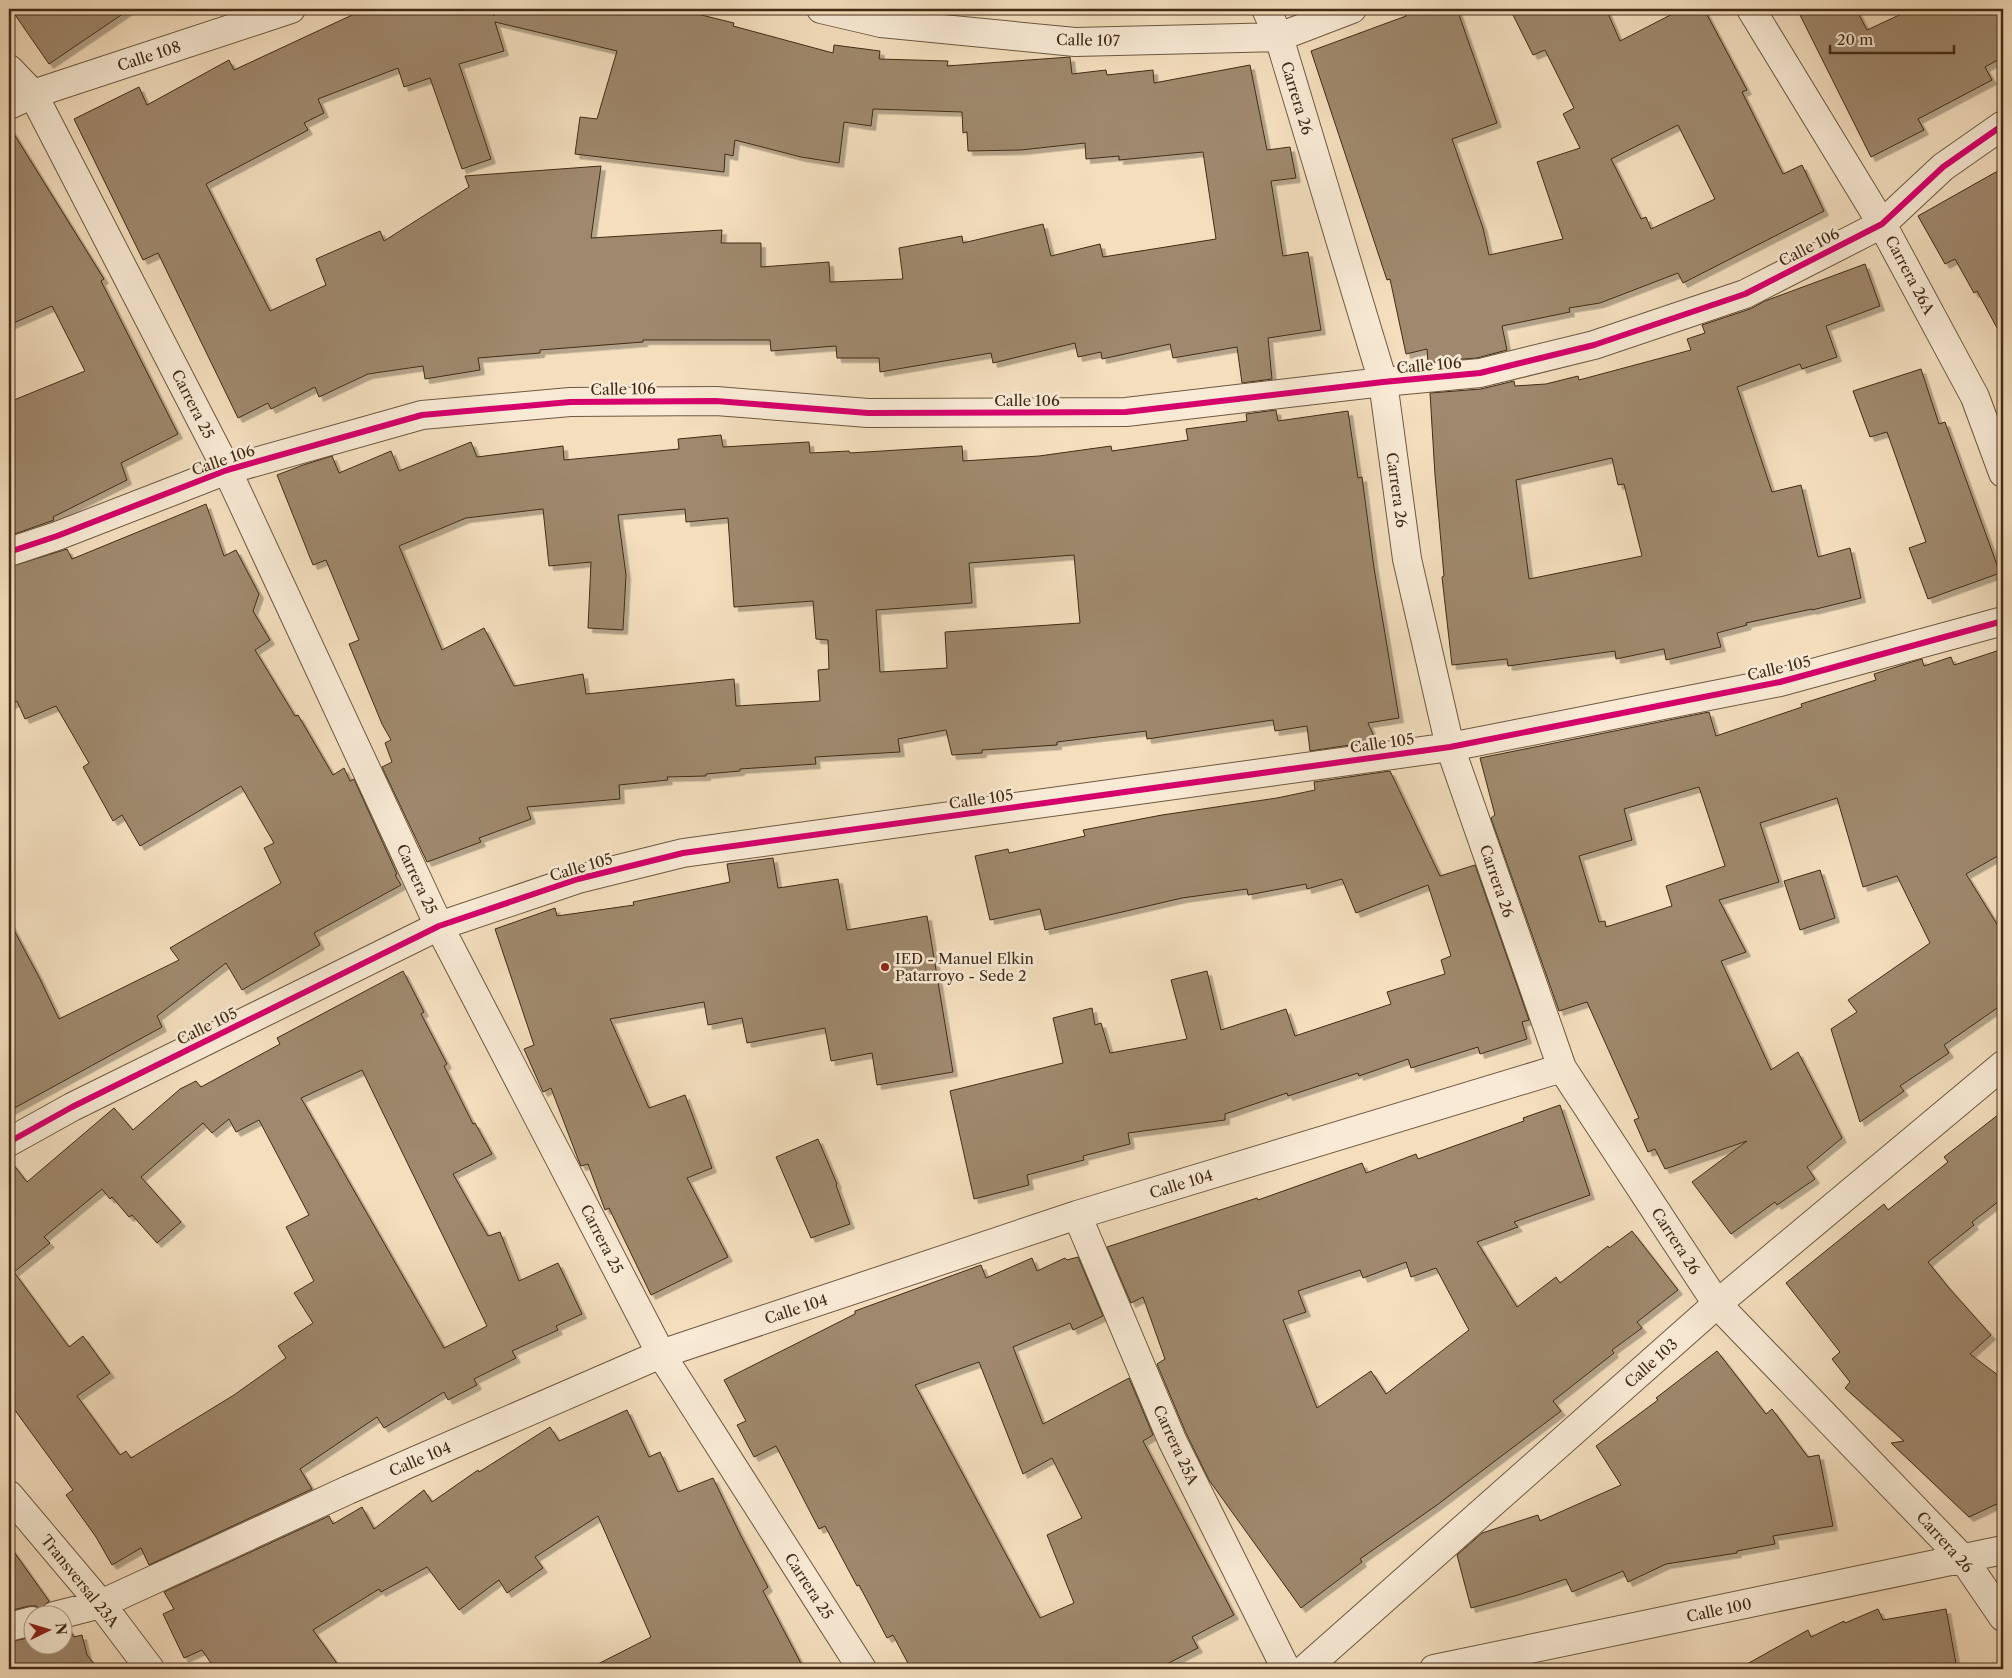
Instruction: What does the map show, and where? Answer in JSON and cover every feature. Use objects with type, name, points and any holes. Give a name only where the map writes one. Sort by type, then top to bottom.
[{"type":"street","name":"Calle 108","points":[[21,100],[291,9]]},
{"type":"street","name":"Calle 107","points":[[821,9],[881,24],[1075,42],[1279,37],[1352,9]]},
{"type":"street","name":"Carrera 26","points":[[1266,9],[1279,37],[1383,382],[1407,558],[1450,747],[1562,1068],[1717,1304],[1964,1560],[2003,1617]]},
{"type":"street","name":"Carrera 26A","points":[[1751,9],[1882,224],[1975,397],[2003,473]]},
{"type":"street","name":"Carrera 25","points":[[9,69],[21,100],[227,470],[439,926],[661,1354],[862,1669]]},
{"type":"street","name":"Calle 106","points":[[9,552],[58,536],[227,470],[422,416],[570,402],[716,401],[868,413],[1126,412],[1383,382],[1480,373],[1594,345],[1745,294],[1882,224],[1943,167],[2003,125]]},
{"type":"street","name":"Calle 105","points":[[9,1142],[72,1107],[439,926],[578,879],[683,853],[1450,747],[1780,682],[2003,621]]},
{"type":"street","name":"Calle 103","points":[[1305,1669],[1717,1304],[2003,1065]]},
{"type":"street","name":"Calle 104","points":[[72,1611],[101,1604],[348,1490],[661,1354],[1077,1215],[1562,1068]]},
{"type":"street","name":"Carrera 25A","points":[[1077,1215],[1172,1440],[1286,1669]]},
{"type":"street","name":"Transversal 23A","points":[[9,1495],[101,1604],[150,1669]]},
{"type":"street","name":"Calle 100","points":[[1434,1669],[1964,1560],[2003,1550]]},
{"type":"street","points":[[9,1627],[22,1624]]},
{"type":"building","points":[[11,9],[130,9],[49,64]]},
{"type":"building","points":[[365,9],[491,9],[494,16],[495,9],[677,9],[734,23],[733,26],[833,53],[834,45],[880,51],[879,59],[948,61],[947,66],[1070,57],[1072,74],[1106,70],[1107,75],[1153,70],[1154,83],[1250,65],[1267,150],[1290,147],[1296,178],[1271,181],[1283,256],[1308,252],[1321,330],[1268,338],[1272,379],[1242,383],[1237,347],[1173,358],[1170,344],[1102,359],[1101,352],[1078,357],[1075,343],[993,363],[991,353],[880,372],[879,358],[837,358],[836,346],[771,351],[770,340],[643,340],[643,342],[540,350],[540,353],[478,358],[480,370],[425,379],[423,366],[368,374],[319,397],[315,387],[271,409],[268,403],[238,418],[158,253],[143,260],[74,119],[139,87],[147,105],[229,60],[234,70]],"holes":[[[495,22],[617,51],[597,119],[580,117],[575,154],[724,172],[725,154],[733,156],[735,140],[801,157],[839,163],[844,122],[871,126],[873,109],[962,112],[963,133],[967,132],[968,151],[1021,150],[1085,143],[1086,159],[1119,156],[1119,160],[1203,152],[1216,239],[1103,257],[1100,244],[1051,256],[1043,224],[963,243],[962,236],[899,248],[903,279],[830,282],[829,262],[761,267],[761,243],[721,243],[722,230],[591,238],[601,166],[465,176],[469,187],[384,241],[380,231],[316,259],[326,285],[270,311],[206,184],[308,130],[304,123],[324,113],[318,99],[398,68],[404,87],[430,78],[462,169],[491,159],[459,64],[504,51]]]},
{"type":"building","points":[[1403,9],[1457,9],[1497,123],[1452,139],[1483,228],[1489,255],[1563,239],[1537,162],[1580,148],[1563,114],[1574,108],[1545,50],[1533,55],[1510,9],[1606,9],[1620,41],[1682,9],[1704,9],[1747,90],[1742,92],[1783,174],[1802,165],[1824,211],[1683,283],[1678,273],[1600,303],[1569,308],[1570,312],[1502,326],[1507,350],[1477,358],[1428,362],[1427,349],[1406,354],[1390,279],[1387,280],[1311,51],[1406,16]],"holes":[[[1678,125],[1715,199],[1651,229],[1646,217],[1641,219],[1611,159]]]},
{"type":"building","points":[[1797,9],[1856,9],[1867,30],[1912,9],[2003,9],[2003,57],[1985,67],[1992,80],[1918,119],[1924,130],[1871,157]]},
{"type":"building","points":[[9,126],[104,279],[101,281],[178,434],[121,463],[127,480],[53,517],[54,520],[9,536],[9,402],[85,371],[52,306],[9,325]]},
{"type":"building","points":[[2003,168],[2003,339],[1977,291],[1974,293],[1955,259],[1945,264],[1918,216]]},
{"type":"building","points":[[1865,264],[1880,306],[1826,326],[1837,357],[1802,369],[1800,364],[1737,387],[1772,492],[1801,485],[1818,557],[1850,548],[1861,598],[1746,623],[1747,625],[1717,633],[1721,647],[1666,660],[1664,649],[1616,659],[1615,651],[1508,666],[1507,659],[1452,665],[1442,577],[1444,576],[1430,393],[1481,389],[1514,381],[1515,386],[1546,384],[1578,376],[1579,380],[1691,350],[1687,339],[1705,333],[1702,325],[1750,309],[1765,301]],"holes":[[[1612,458],[1618,485],[1624,484],[1642,556],[1529,579],[1516,480]]]},
{"type":"building","points":[[1921,369],[1939,424],[1945,422],[2000,573],[1928,599],[1909,548],[1926,542],[1887,432],[1870,437],[1853,391]]},
{"type":"building","points":[[1276,410],[1278,421],[1348,411],[1358,478],[1362,477],[1374,568],[1399,718],[1368,723],[1376,741],[1310,751],[1307,726],[1275,731],[1273,720],[1147,739],[1146,731],[1057,742],[1057,745],[982,750],[982,753],[952,755],[946,730],[898,739],[900,752],[815,757],[816,764],[740,769],[740,771],[706,774],[706,776],[667,777],[668,780],[619,785],[620,799],[527,807],[531,819],[479,838],[481,842],[427,862],[382,767],[392,762],[385,743],[391,740],[382,724],[349,644],[359,640],[326,560],[313,565],[277,475],[332,456],[339,473],[391,451],[399,471],[471,442],[477,457],[563,446],[564,460],[679,449],[678,439],[721,435],[723,447],[809,442],[810,453],[849,451],[850,453],[962,446],[963,461],[1039,456],[1111,446],[1112,451],[1188,440],[1186,429],[1247,421],[1246,414]],"holes":[[[543,509],[549,566],[591,562],[588,628],[623,630],[626,575],[618,515],[685,509],[686,522],[728,518],[734,607],[813,601],[816,639],[828,640],[829,669],[818,670],[820,701],[736,706],[734,679],[586,694],[583,674],[514,686],[484,628],[442,650],[399,546],[466,518]],[[1074,555],[1080,623],[945,632],[947,668],[880,672],[876,610],[972,603],[969,563]]]},
{"type":"building","points":[[206,504],[224,556],[236,550],[259,594],[253,611],[270,640],[255,650],[295,716],[298,715],[333,775],[344,768],[350,781],[354,779],[401,885],[314,933],[320,945],[242,990],[226,963],[157,1016],[162,1027],[9,1111],[9,921],[59,1019],[179,960],[170,948],[281,883],[264,848],[274,843],[241,786],[140,846],[122,815],[113,821],[83,767],[89,763],[56,706],[25,719],[17,701],[9,705],[9,567],[67,549],[72,559]]},
{"type":"building","points":[[2003,649],[2003,853],[1966,874],[2003,934],[2003,1004],[1944,1045],[1949,1053],[1900,1086],[1904,1091],[1860,1122],[1831,1029],[1857,1012],[1848,1000],[1930,943],[1897,876],[1863,887],[1837,798],[1760,823],[1779,882],[1719,900],[1746,952],[1721,961],[1771,1070],[1798,1052],[1842,1138],[1807,1167],[1815,1179],[1777,1205],[1775,1202],[1731,1234],[1692,1182],[1747,1141],[1665,1169],[1655,1149],[1648,1152],[1634,1120],[1639,1118],[1587,1002],[1559,1011],[1491,818],[1495,815],[1480,758],[1709,712],[1716,736],[1802,707],[1801,704],[1876,680],[1874,674],[1915,661],[1922,659],[1924,666],[1951,657],[1954,665]],"holes":[[[1699,787],[1725,866],[1666,886],[1672,906],[1606,927],[1605,921],[1599,922],[1579,856],[1632,840],[1624,809]]]},
{"type":"building","points":[[1390,771],[1440,876],[1475,865],[1529,1020],[1522,1022],[1527,1039],[1480,1054],[1478,1047],[1411,1068],[1408,1059],[1359,1076],[1358,1073],[1288,1096],[1287,1093],[1225,1114],[1225,1120],[1128,1133],[1130,1144],[1083,1156],[1084,1160],[1027,1175],[1029,1185],[974,1199],[950,1091],[1063,1063],[1053,1018],[1092,1008],[1095,1025],[1101,1023],[1110,1053],[1187,1039],[1171,980],[1207,971],[1221,1030],[1286,1009],[1295,1036],[1391,1004],[1387,992],[1445,974],[1441,960],[1451,956],[1428,885],[1356,913],[1342,879],[1307,889],[1306,884],[1248,895],[1247,889],[1182,898],[1045,930],[1040,909],[990,920],[975,856],[1008,849],[1009,853],[1085,836],[1083,830],[1315,790],[1314,782]]},
{"type":"building","points":[[773,858],[778,888],[838,879],[847,930],[927,916],[953,1072],[877,1085],[872,1053],[831,1061],[825,1028],[747,1043],[742,1018],[708,1025],[704,1002],[610,1019],[649,1108],[685,1095],[712,1168],[687,1178],[728,1257],[651,1295],[609,1208],[605,1210],[588,1164],[581,1166],[551,1088],[543,1092],[524,1049],[534,1045],[495,929],[555,908],[557,916],[634,905],[633,902],[730,882],[727,864]]},
{"type":"building","points":[[1820,870],[1835,918],[1800,930],[1784,881]]},
{"type":"building","points":[[403,971],[424,1012],[421,1014],[447,1064],[444,1066],[473,1124],[475,1123],[492,1154],[453,1174],[488,1236],[500,1232],[519,1281],[558,1263],[582,1314],[556,1326],[558,1330],[512,1351],[516,1358],[474,1379],[477,1385],[448,1400],[444,1392],[384,1428],[377,1417],[300,1469],[312,1489],[149,1565],[141,1548],[112,1565],[96,1537],[66,1495],[73,1490],[9,1402],[9,1159],[27,1182],[114,1108],[133,1130],[180,1089],[196,1081],[201,1087],[280,1044],[277,1038]],"holes":[[[362,1070],[487,1326],[444,1348],[301,1098]],[[229,1119],[236,1132],[259,1120],[309,1215],[286,1227],[314,1281],[294,1293],[313,1323],[278,1346],[286,1358],[234,1395],[131,1458],[126,1451],[120,1455],[77,1396],[110,1373],[83,1336],[69,1347],[14,1272],[50,1243],[44,1237],[102,1189],[110,1199],[112,1197],[129,1217],[132,1215],[157,1243],[181,1222],[141,1177],[203,1123],[212,1133]]]},
{"type":"building","points":[[1560,1105],[1590,1195],[1514,1222],[1518,1227],[1477,1242],[1517,1307],[1556,1277],[1560,1283],[1608,1246],[1609,1248],[1632,1231],[1678,1290],[1637,1322],[1642,1328],[1612,1350],[1614,1353],[1553,1401],[1561,1411],[1437,1505],[1360,1559],[1362,1562],[1301,1608],[1209,1480],[1186,1433],[1157,1364],[1165,1359],[1143,1297],[1131,1303],[1107,1247],[1257,1198],[1258,1200],[1362,1163],[1366,1173],[1416,1154],[1418,1159],[1524,1121],[1523,1118]],"holes":[[[1406,1262],[1411,1277],[1436,1268],[1469,1330],[1386,1394],[1371,1371],[1317,1408],[1283,1320],[1306,1312],[1298,1291],[1360,1270],[1363,1278]]]},
{"type":"building","points":[[2003,1111],[2003,1198],[1972,1222],[1974,1225],[1928,1262],[1991,1335],[1970,1354],[2003,1379],[2003,1501],[1969,1517],[1891,1443],[1904,1441],[1845,1388],[1850,1382],[1832,1359],[1840,1352],[1786,1283],[1884,1204],[1888,1210],[1948,1162],[1944,1157]]},
{"type":"building","points":[[818,1139],[837,1184],[850,1224],[811,1238],[776,1157]]},
{"type":"building","points":[[1078,1257],[1103,1316],[1073,1330],[1070,1323],[1013,1347],[1043,1424],[1129,1378],[1153,1435],[1143,1441],[1234,1615],[1192,1637],[1198,1648],[1157,1669],[911,1669],[893,1635],[887,1638],[825,1526],[819,1529],[776,1446],[754,1457],[737,1425],[746,1421],[724,1380],[855,1314],[855,1311],[981,1265],[986,1278],[1032,1258],[1037,1271],[1065,1258],[1067,1260]],"holes":[[[979,1362],[1023,1474],[1052,1458],[1082,1518],[1047,1535],[1074,1603],[1040,1618],[915,1385]]]},
{"type":"building","points":[[1717,1351],[1766,1414],[1772,1409],[1808,1457],[1819,1455],[1833,1526],[1773,1536],[1775,1544],[1737,1551],[1737,1553],[1666,1564],[1628,1582],[1623,1571],[1572,1592],[1566,1579],[1471,1608],[1457,1555],[1482,1533],[1538,1515],[1540,1521],[1621,1485],[1596,1446],[1658,1400],[1656,1398]]},
{"type":"building","points":[[627,1410],[649,1457],[660,1452],[678,1492],[713,1478],[768,1587],[763,1591],[804,1669],[588,1669],[651,1637],[598,1516],[535,1557],[543,1568],[507,1593],[499,1580],[459,1610],[427,1567],[381,1592],[379,1589],[313,1630],[341,1669],[215,1669],[202,1650],[184,1658],[163,1614],[174,1609],[164,1592],[329,1516],[333,1524],[362,1507],[374,1529],[424,1490],[432,1502],[478,1470],[479,1472],[550,1427],[559,1441]]},
{"type":"building","points":[[9,1545],[49,1601],[44,1606],[22,1606],[22,1608],[9,1611]]},
{"type":"building","points":[[1878,1609],[1883,1620],[1946,1609],[1957,1669],[1738,1669],[1808,1630],[1811,1637],[1844,1621],[1845,1623]]},
{"type":"building","points":[[72,1634],[74,1637],[82,1635],[87,1655],[98,1669],[9,1669],[9,1642],[22,1639],[22,1656],[72,1656]]},
{"type":"cycle path","points":[[9,552],[57,536],[227,470],[422,415],[570,402],[716,401],[868,413],[1126,412],[1383,382],[1480,373],[1594,345],[1745,294],[1882,224],[1943,167],[2003,125]]},
{"type":"cycle path","points":[[9,1142],[72,1107],[439,926],[578,879],[683,853],[1450,747],[1780,682],[2003,621]]},
{"type":"place","name":"IED - Manuel Elkin Patarroyo - Sede 2","points":[[885,967]]}]
